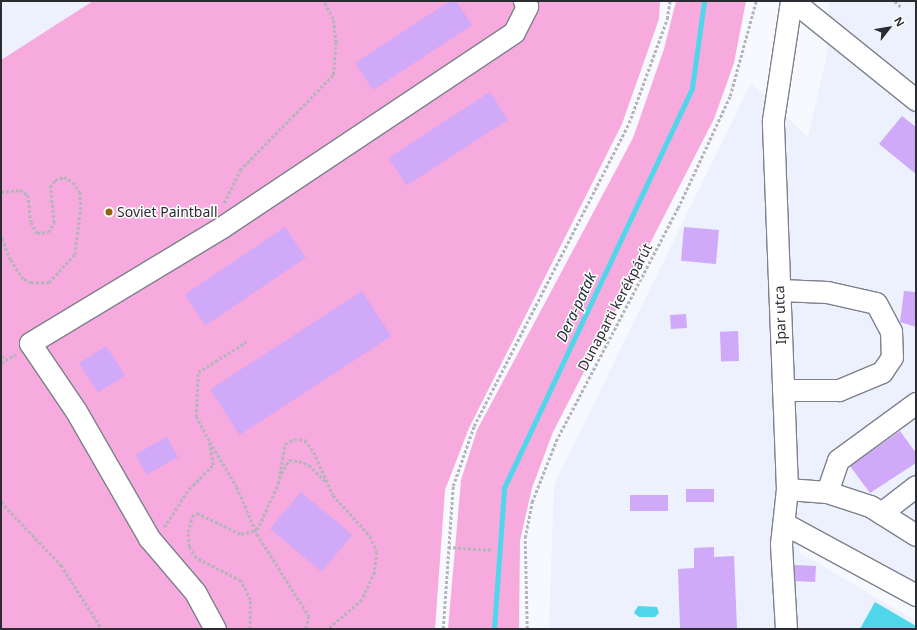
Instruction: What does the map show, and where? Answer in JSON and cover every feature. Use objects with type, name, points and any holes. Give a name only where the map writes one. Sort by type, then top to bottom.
[{"type":"lane","points":[[215,629],[195,592],[149,538],[76,411],[30,343],[222,227],[514,32],[527,6],[524,1]]},
{"type":"lane","points":[[792,1],[916,100]]},
{"type":"lane","name":"Ipar utca","points":[[786,629],[780,544],[785,524],[787,488],[773,120],[792,1]]},
{"type":"lane","points":[[780,290],[827,292],[876,303],[891,331],[892,351],[892,358],[882,372],[865,382],[839,390],[783,390]]},
{"type":"lane","points":[[827,492],[838,460],[916,403]]},
{"type":"lane","points":[[881,513],[916,486]]},
{"type":"lane","points":[[787,488],[827,492],[881,513],[913,532]]},
{"type":"lane","points":[[785,524],[916,596]]},
{"type":"path","points":[[222,227],[222,208],[240,170],[333,76],[336,43],[333,19],[323,1]]},
{"type":"path","points":[[443,629],[453,486],[474,426],[629,123],[667,19],[670,1]]},
{"type":"path","name":"Dunaparti kerékpárút","points":[[527,629],[525,538],[532,502],[556,441],[678,208],[730,96],[756,1]]},
{"type":"path","points":[[895,1],[901,6]]},
{"type":"path","points":[[1,192],[20,190],[28,195],[31,222],[38,233],[48,232],[54,223],[50,187],[55,180],[64,177],[73,182],[80,192],[81,207],[75,255],[49,283],[31,283],[23,278],[10,260],[1,236]]},
{"type":"path","points":[[246,342],[198,372],[196,417],[237,487],[257,534],[309,616],[306,629]]},
{"type":"path","points":[[1,356],[8,360]]},
{"type":"path","points":[[278,484],[285,444],[294,439],[304,440],[314,452],[333,495],[370,536],[377,552],[375,572],[362,600],[328,629]]},
{"type":"path","points":[[164,554],[164,524],[213,465],[209,441]]},
{"type":"path","points":[[250,629],[250,600],[241,581],[196,558],[189,547],[188,532],[192,516],[198,513],[241,534],[252,534],[271,504],[282,468],[289,460],[309,464],[327,483]]},
{"type":"path","points":[[1,502],[61,565],[102,629]]},
{"type":"path","points":[[448,546],[493,550]]},
{"type":"shaded area","points":[[1,1],[93,1],[1,60]]},
{"type":"shaded area","points":[[93,1],[660,1],[659,19],[622,124],[469,428],[445,490],[435,629],[1,629],[1,60]]},
{"type":"shaded area","points":[[676,1],[746,1],[734,63],[714,119],[553,432],[532,488],[520,541],[519,629],[448,629],[461,480],[477,430],[633,138],[664,49]]},
{"type":"shaded area","points":[[829,1],[916,1],[916,587],[796,517],[800,553],[916,621],[916,629],[549,629],[554,485],[751,83],[808,137],[827,54]]},
{"type":"water","points":[[875,602],[916,626],[916,629],[860,629]]},
{"type":"water","points":[[638,606],[657,607],[659,613],[655,617],[639,617],[634,613]]},
{"type":"building","points":[[450,1],[456,1],[472,25],[373,90],[355,63]]},
{"type":"building","points":[[490,92],[508,120],[406,186],[389,158]]},
{"type":"building","points":[[902,116],[916,127],[916,174],[879,144]]},
{"type":"building","points":[[285,227],[306,258],[205,325],[185,295]]},
{"type":"building","points":[[684,227],[719,230],[716,264],[681,261]]},
{"type":"building","points":[[362,291],[391,336],[240,435],[210,390]]},
{"type":"building","points":[[904,291],[916,292],[916,327],[900,322]]},
{"type":"building","points":[[686,314],[687,328],[671,329],[670,315]]},
{"type":"building","points":[[738,331],[739,361],[721,362],[720,332]]},
{"type":"building","points":[[106,346],[125,375],[98,393],[79,363]]},
{"type":"building","points":[[900,431],[916,453],[916,463],[870,493],[850,466]]},
{"type":"building","points":[[167,437],[178,457],[147,475],[136,454]]},
{"type":"building","points":[[686,489],[714,489],[714,502],[686,502]]},
{"type":"building","points":[[301,492],[352,535],[321,572],[270,529]]},
{"type":"building","points":[[630,495],[668,495],[668,511],[630,511]]},
{"type":"building","points":[[714,547],[714,557],[734,556],[737,629],[680,629],[678,569],[694,568],[694,548]]},
{"type":"building","points":[[795,565],[816,566],[815,582],[794,581]]},
{"type":"waterway","name":"Dera-patak","points":[[494,629],[504,488],[692,88],[704,1]]},
{"type":"place","name":"Soviet Paintball","points":[[109,212]]}]
